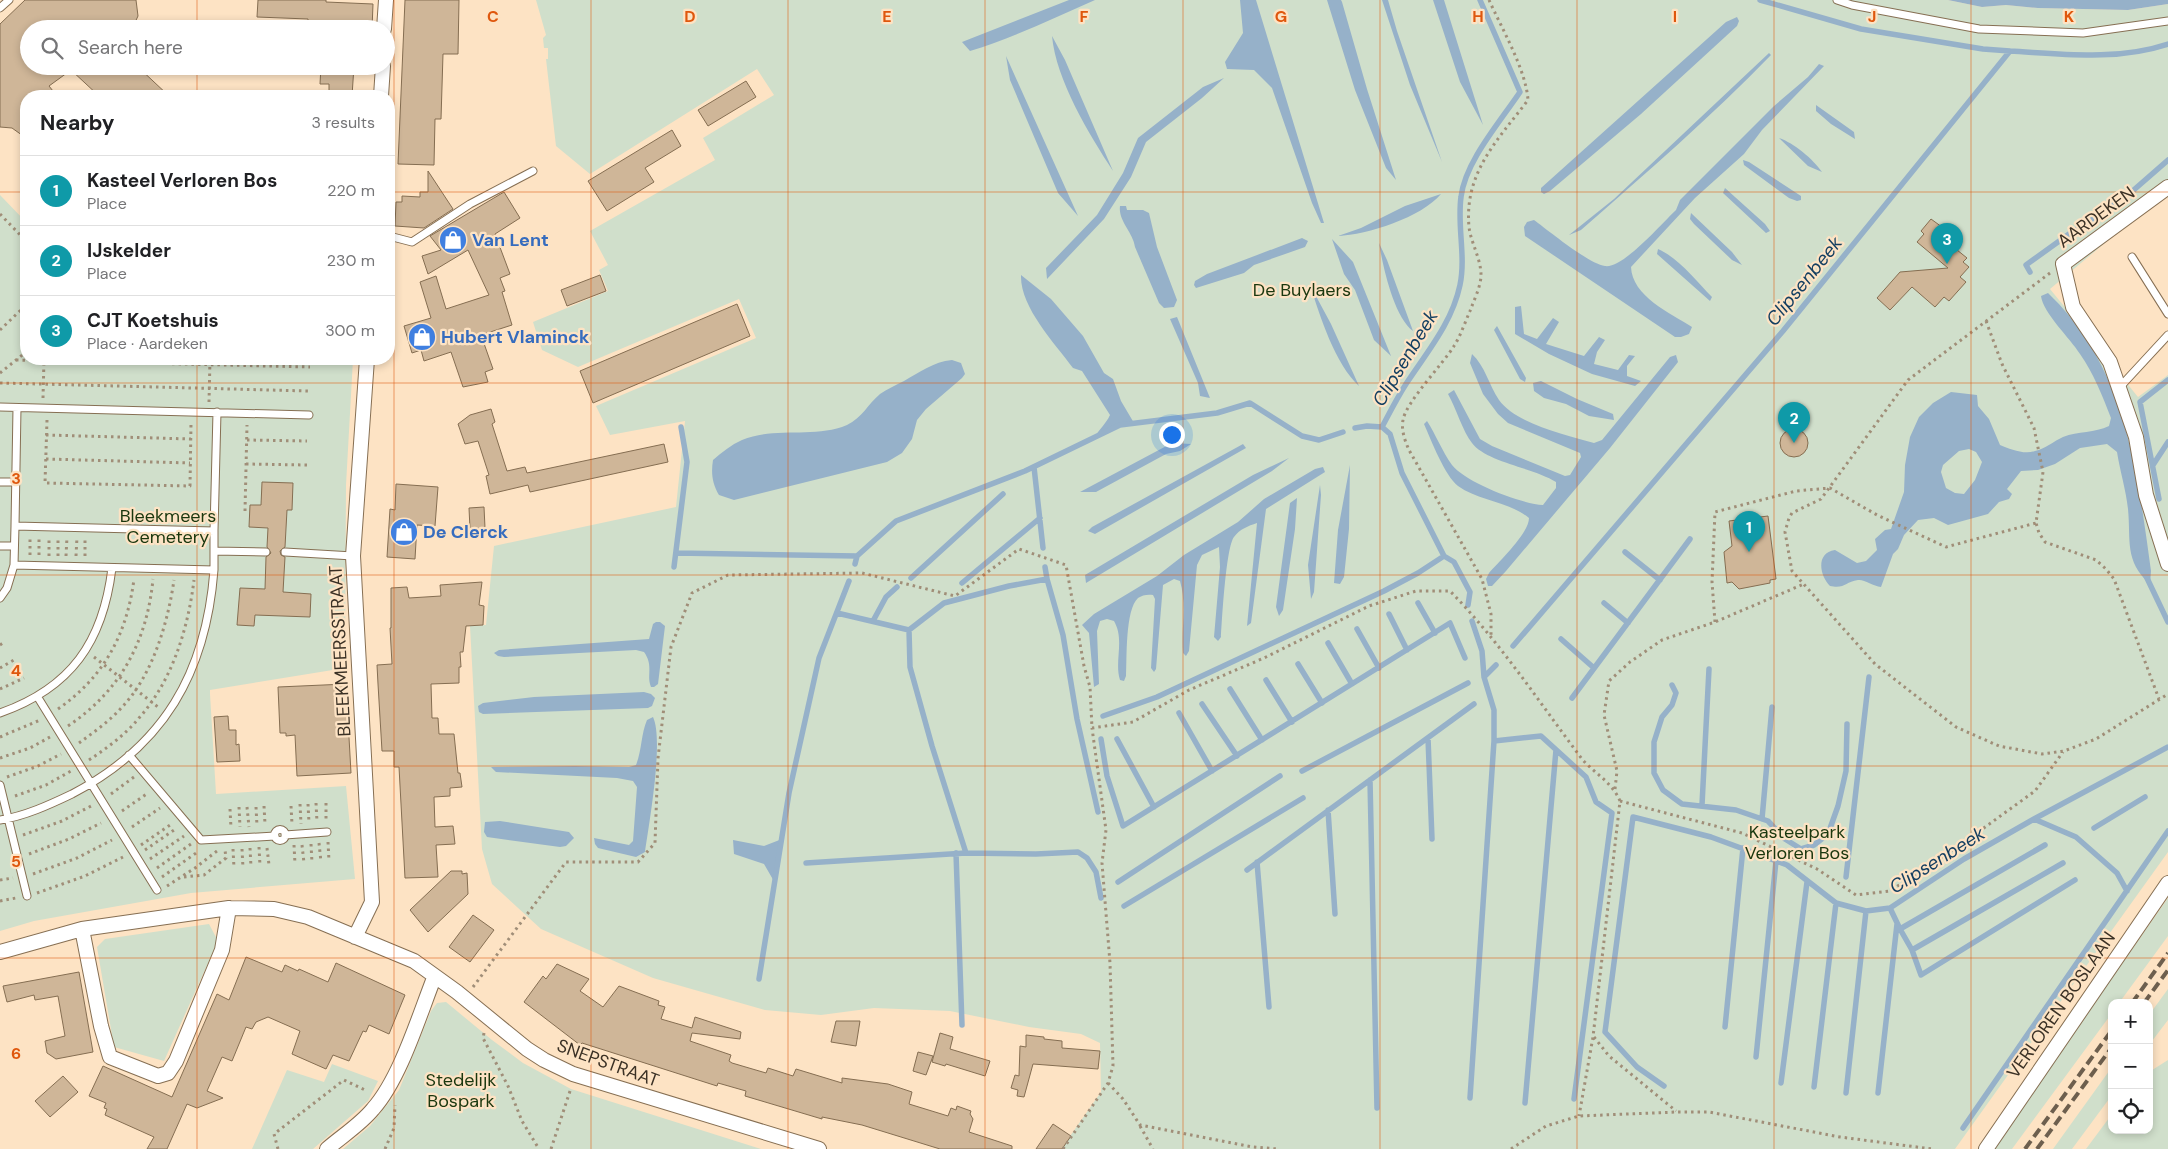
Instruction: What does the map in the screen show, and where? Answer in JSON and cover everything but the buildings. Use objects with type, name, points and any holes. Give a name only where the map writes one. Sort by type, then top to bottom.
[{"type":"street","points":[[385,20],[386,0]]},
{"type":"street","points":[[381,90],[382,75]]},
{"type":"street","name":"AARDEKEN","points":[[2168,187],[2063,264],[2073,307],[2110,362],[2136,437],[2146,496],[2168,564]]},
{"type":"street","name":"BLEEKMEERSSTRAAT","points":[[355,937],[372,902],[353,556],[367,365]]},
{"type":"street","name":"VERLOREN BOSLAAN","points":[[1986,1149],[2168,883]]},
{"type":"street","points":[[82,929],[101,1026],[110,1057],[158,1076],[168,1073],[176,1061],[222,950],[229,908]]},
{"type":"street","name":"SNEPSTRAAT","points":[[0,952],[82,929],[229,908],[274,909],[308,917],[414,962],[434,978],[457,992],[527,1049],[544,1060],[573,1074],[819,1149]]},
{"type":"street","points":[[327,1149],[373,1110],[382,1097],[400,1064],[434,978]]},
{"type":"lane","points":[[0,8],[9,0]]},
{"type":"lane","points":[[1837,0],[1852,5],[1979,29],[2083,33],[2168,21]]},
{"type":"lane","points":[[395,238],[412,242],[470,204],[533,171]]},
{"type":"lane","points":[[2132,257],[2168,314]]},
{"type":"lane","points":[[2119,388],[2168,335]]},
{"type":"lane","points":[[0,407],[309,415]]},
{"type":"lane","points":[[0,598],[7,588],[14,566],[17,408]]},
{"type":"lane","points":[[0,820],[54,803],[90,784],[129,755],[155,732],[184,688],[200,647],[211,606],[214,570],[217,412]]},
{"type":"lane","points":[[0,482],[15,482]]},
{"type":"lane","points":[[15,526],[214,531]]},
{"type":"lane","points":[[0,546],[14,546]]},
{"type":"lane","points":[[214,551],[266,552]]},
{"type":"lane","points":[[286,552],[353,556]]},
{"type":"lane","points":[[14,566],[214,570]]},
{"type":"lane","points":[[0,713],[37,696],[70,671],[92,640],[110,587],[112,568]]},
{"type":"lane","points":[[37,696],[100,801],[157,890]]},
{"type":"lane","points":[[129,755],[201,840],[274,836],[275,832],[280,830],[285,835],[327,832]]},
{"type":"lane","points":[[0,785],[27,896]]},
{"type":"path","points":[[1489,0],[1521,71],[1527,88],[1528,100],[1485,157],[1472,190],[1469,228],[1481,275],[1475,297],[1455,345],[1412,403],[1403,420],[1404,436],[1409,450],[1482,579],[1491,614],[1491,637]]},
{"type":"path","points":[[0,214],[20,235]]},
{"type":"path","points":[[2063,264],[1908,380],[1821,499],[1792,513],[1785,532],[1792,571],[1875,664],[1956,727],[1999,746],[2042,754],[2064,751],[2096,739],[2168,694]]},
{"type":"path","points":[[0,330],[20,311]]},
{"type":"path","points":[[1986,321],[2002,364],[2034,428],[2043,472],[2036,523],[2038,533],[2044,542],[2096,560],[2114,579],[2159,699]]},
{"type":"path","points":[[0,373],[20,357]]},
{"type":"path","points":[[44,365],[45,483],[190,486],[191,412]]},
{"type":"path","points":[[209,412],[210,365]]},
{"type":"path","points":[[243,365],[310,367]]},
{"type":"path","points":[[0,383],[309,391]]},
{"type":"path","points":[[245,511],[247,413]]},
{"type":"path","points":[[46,435],[191,438]]},
{"type":"path","points":[[247,440],[308,441]]},
{"type":"path","points":[[46,459],[190,462]]},
{"type":"path","points":[[246,464],[307,465]]},
{"type":"path","points":[[1716,622],[1712,582],[1715,512],[1796,491],[1830,488],[1891,521],[1946,547],[2036,523]]},
{"type":"path","points":[[30,566],[31,526]]},
{"type":"path","points":[[39,527],[39,566]]},
{"type":"path","points":[[49,566],[50,527]]},
{"type":"path","points":[[57,566],[58,527]]},
{"type":"path","points":[[66,566],[67,527]]},
{"type":"path","points":[[76,567],[77,528]]},
{"type":"path","points":[[84,567],[86,528]]},
{"type":"path","points":[[464,999],[566,862],[638,862],[654,843],[658,758],[671,647],[692,593],[728,575],[862,573],[955,596],[1019,549],[1066,565],[1084,666],[1090,688],[1092,728],[1106,830],[1102,862],[1110,964],[1113,1066],[1108,1083],[1063,1149]]},
{"type":"path","points":[[0,758],[30,748],[59,732],[84,715],[109,693],[130,660],[143,628],[152,595],[154,569]]},
{"type":"path","points":[[0,779],[38,766],[69,750],[97,731],[124,706],[148,669],[162,634],[172,598],[175,569]]},
{"type":"path","points":[[3,799],[46,785],[80,767],[115,741],[139,718],[166,679],[181,641],[191,602],[195,570]]},
{"type":"path","points":[[1615,789],[1616,771],[1604,715],[1609,682],[1630,662],[1662,640],[1716,622],[1804,584]]},
{"type":"path","points":[[1092,728],[1133,722],[1189,690],[1264,658],[1369,606],[1416,591],[1450,591],[1480,622],[1584,761],[1615,789],[1620,801],[1593,1037],[1579,1116]]},
{"type":"path","points":[[85,651],[167,713]]},
{"type":"path","points":[[0,668],[14,660]]},
{"type":"path","points":[[0,689],[24,678]]},
{"type":"path","points":[[1620,801],[1742,833],[1817,869],[1856,895],[1890,891],[1963,843],[2035,791],[2064,751]]},
{"type":"path","points":[[13,838],[62,821],[100,801],[142,770]]},
{"type":"path","points":[[18,858],[69,839],[111,818],[147,794],[155,786]]},
{"type":"path","points":[[0,880],[22,877],[77,858],[122,834],[168,801]]},
{"type":"path","points":[[0,901],[27,896],[85,876],[134,854],[183,819]]},
{"type":"path","points":[[134,854],[183,819]]},
{"type":"path","points":[[141,865],[192,829]]},
{"type":"path","points":[[147,874],[199,838]]},
{"type":"path","points":[[152,883],[194,855],[211,840]]},
{"type":"path","points":[[157,890],[181,877],[225,844],[226,858],[204,876],[181,877]]},
{"type":"path","points":[[486,1016],[483,1038],[538,1149]]},
{"type":"path","points":[[1593,1037],[1609,1056],[1677,1112]]},
{"type":"path","points":[[552,1149],[571,1089],[573,1074]]},
{"type":"path","points":[[278,1149],[274,1134],[344,1080],[382,1097]]},
{"type":"path","points":[[1108,1083],[1123,1099],[1153,1149]]},
{"type":"path","points":[[385,1149],[394,1128],[396,1112],[395,1097],[389,1084]]},
{"type":"path","points":[[1511,1149],[1546,1126],[1579,1116],[1709,1112],[1840,1137],[1932,1149]]},
{"type":"path","points":[[1140,1125],[1253,1147],[1278,1149]]},
{"type":"green space","points":[[536,0],[1948,0],[1982,7],[2006,5],[2038,8],[2128,10],[2168,4],[2168,190],[2050,289],[2138,397],[2168,375],[2168,852],[1955,1149],[1061,1149],[1101,1092],[1100,1043],[1081,1034],[1029,1027],[950,1011],[874,1008],[821,1015],[765,1010],[653,978],[541,929],[492,884],[482,849],[470,626],[486,625],[494,546],[676,507],[685,421],[610,435],[596,406],[756,338],[739,299],[578,367],[542,350],[533,322],[608,291],[599,270],[608,265],[590,231],[715,160],[703,138],[774,95],[757,69],[590,174],[556,146],[546,59],[548,59],[548,48],[544,48],[543,38],[546,35]]},
{"type":"green space","name":"Bleekmeers Cemetery","points":[[0,195],[20,216],[20,365],[353,365],[346,485],[345,668],[210,690],[210,694],[216,794],[346,786],[355,879],[191,893],[34,921],[0,931]]},
{"type":"green space","points":[[2168,898],[2168,936],[2122,999],[2108,999],[2108,1018],[2012,1149],[1992,1149]]},
{"type":"green space","points":[[209,924],[218,941],[164,1061],[114,1047],[97,947],[105,939]]},
{"type":"green space","points":[[2168,989],[2168,1020],[2153,1040],[2153,1010]]},
{"type":"green space","name":"Stedelijk Bospark","points":[[446,1002],[523,1063],[571,1089],[761,1149],[343,1149],[370,1126],[399,1090],[431,1011],[437,1003]]},
{"type":"green space","points":[[2168,1060],[2168,1149],[2086,1149],[2108,1119],[2108,1134],[2153,1134],[2153,1069]]},
{"type":"green space","points":[[332,1064],[378,1081],[368,1101],[313,1149],[252,1149],[287,1070],[324,1082]]},
{"type":"green space","points":[[2108,1073],[2108,1100],[2072,1149],[2053,1149]]},
{"type":"water","points":[[1069,0],[1095,0],[986,46],[970,51],[962,42]]},
{"type":"water","points":[[1240,0],[1256,0],[1324,223],[1321,223],[1312,203],[1272,88],[1254,70],[1227,69],[1225,62],[1243,33]]},
{"type":"water","points":[[1327,0],[1341,0],[1342,2],[1396,180],[1386,168],[1355,90]]},
{"type":"water","points":[[1382,0],[1388,0],[1442,162],[1410,85]]},
{"type":"water","points":[[1433,0],[1444,0],[1483,125],[1460,82]]},
{"type":"water","points":[[1948,0],[2168,0],[2168,4],[2128,10],[2038,8],[2006,5],[1982,7]]},
{"type":"water","points":[[1737,17],[1739,21],[1737,26],[1641,114],[1550,191],[1544,194],[1541,192],[1541,188],[1726,22]]},
{"type":"water","points":[[1052,36],[1065,60],[1113,171],[1075,106],[1060,70]]},
{"type":"water","points":[[1769,53],[1771,55],[1678,144],[1581,230],[1569,235],[1614,199]]},
{"type":"water","points":[[1006,56],[1078,216],[1058,193],[1010,80]]},
{"type":"water","points":[[1819,64],[1824,66],[1762,130],[1744,154],[1695,198],[1631,267],[1638,287],[1663,310],[1692,327],[1689,334],[1675,337],[1525,236],[1524,227],[1527,222],[1534,220],[1589,260],[1605,266],[1613,265],[1622,260],[1653,234],[1676,210],[1680,200],[1774,106],[1808,77]]},
{"type":"water","points":[[1224,78],[1202,98],[1146,142],[1131,177],[1104,219],[1047,279],[1046,268],[1097,215],[1123,173],[1138,138],[1203,87]]},
{"type":"water","points":[[1816,105],[1854,132],[1855,139],[1831,124],[1816,111]]},
{"type":"water","points":[[1779,138],[1803,152],[1822,172],[1808,166]]},
{"type":"water","points":[[1743,160],[1801,196],[1801,200],[1797,201],[1789,198],[1744,165]]},
{"type":"water","points":[[1725,188],[1765,224],[1770,231],[1766,233],[1723,193]]},
{"type":"water","points":[[1441,194],[1421,210],[1408,217],[1364,232],[1338,236],[1361,228],[1405,206]]},
{"type":"water","points":[[1120,206],[1126,206],[1127,210],[1143,210],[1149,213],[1157,247],[1177,300],[1174,307],[1164,308],[1159,303],[1132,236],[1123,222]]},
{"type":"water","points":[[1691,213],[1732,252],[1742,265],[1732,260],[1694,224],[1690,219]]},
{"type":"water","points":[[1302,238],[1308,241],[1305,247],[1254,265],[1244,273],[1196,288],[1194,285],[1195,281],[1207,274]]},
{"type":"water","points":[[1332,239],[1353,262],[1391,356],[1374,340],[1355,290],[1344,274]]},
{"type":"water","points":[[1379,243],[1413,331],[1400,315],[1390,291]]},
{"type":"water","points":[[1658,249],[1673,258],[1687,270],[1712,297],[1710,301],[1657,254]]},
{"type":"water","points":[[1021,275],[1051,299],[1083,336],[1104,373],[1113,379],[1121,401],[1134,423],[1120,425],[1095,437],[1110,415],[1082,371],[1073,368],[1032,312],[1022,287]]},
{"type":"water","points":[[1310,285],[1331,324],[1359,386],[1350,377],[1329,339]]},
{"type":"water","points":[[2048,293],[2074,322],[2095,353],[2111,387],[2133,458],[2151,571],[2150,584],[2136,567],[2132,558],[2127,502],[2117,452],[2107,444],[2080,448],[2055,464],[2038,470],[2021,471],[2007,489],[2012,494],[2009,499],[1999,502],[1988,514],[1948,525],[1934,518],[1918,520],[1904,535],[1898,549],[1893,554],[1881,587],[1860,580],[1839,587],[1830,586],[1822,571],[1821,565],[1824,555],[1835,550],[1857,563],[1866,561],[1877,550],[1875,539],[1885,530],[1891,529],[1904,492],[1905,465],[1910,437],[1919,417],[1933,403],[1951,392],[1977,395],[1978,406],[1989,419],[2000,445],[2017,451],[2035,451],[2063,437],[2109,426],[2111,418],[2094,377],[2076,348],[2047,310],[2041,296]],"holes":[[[1969,449],[1976,452],[1982,462],[1975,480],[1964,494],[1955,493],[1946,488],[1941,472],[1943,465],[1959,451]]]},
{"type":"water","points":[[1521,306],[1524,334],[1537,339],[1553,318],[1559,322],[1546,344],[1584,356],[1599,337],[1605,340],[1597,352],[1594,364],[1618,370],[1629,355],[1635,356],[1627,366],[1627,376],[1641,381],[1635,386],[1592,374],[1549,354],[1515,334],[1515,307]]},
{"type":"water","points":[[1177,317],[1210,398],[1200,396],[1198,383],[1170,319]]},
{"type":"water","points":[[1497,326],[1526,378],[1525,382],[1520,379],[1494,330]]},
{"type":"water","points":[[1472,354],[1484,370],[1499,400],[1517,416],[1543,428],[1594,443],[1602,440],[1670,357],[1676,355],[1678,362],[1610,448],[1492,586],[1488,586],[1486,579],[1489,573],[1519,539],[1528,524],[1529,518],[1521,512],[1475,495],[1458,486],[1443,466],[1424,424],[1427,421],[1448,460],[1459,472],[1494,491],[1533,504],[1543,505],[1556,488],[1556,482],[1499,460],[1479,450],[1466,433],[1448,394],[1454,390],[1480,439],[1492,446],[1565,476],[1570,475],[1581,457],[1580,453],[1508,423],[1498,414],[1483,394],[1470,363]]},
{"type":"water","points":[[952,360],[961,363],[965,374],[926,409],[917,420],[912,439],[902,453],[887,462],[734,500],[719,495],[713,478],[713,460],[734,444],[755,436],[821,431],[847,425],[857,419],[883,392],[933,365]]},
{"type":"water","points":[[1541,381],[1613,414],[1614,420],[1589,416],[1566,404],[1544,398],[1534,391],[1533,383]]},
{"type":"water","points":[[1172,443],[1191,444],[1180,451],[1166,454],[1096,492],[1080,492]]},
{"type":"water","points":[[1243,444],[1246,448],[1095,534],[1088,531],[1092,527]]},
{"type":"water","points":[[1289,458],[1272,471],[1086,583],[1085,575],[1253,475]]},
{"type":"water","points":[[1350,465],[1349,529],[1344,577],[1340,584],[1334,583],[1338,530]]},
{"type":"water","points":[[1323,467],[1325,472],[1266,509],[1251,623],[1247,626],[1257,523],[1239,532],[1231,543],[1225,584],[1221,637],[1218,641],[1214,637],[1220,567],[1219,547],[1202,555],[1197,565],[1189,651],[1186,656],[1183,653],[1182,590],[1180,581],[1174,579],[1163,585],[1156,669],[1154,672],[1151,668],[1155,599],[1153,595],[1147,595],[1138,598],[1131,613],[1124,681],[1120,680],[1118,673],[1119,636],[1117,628],[1114,621],[1107,619],[1100,621],[1097,631],[1099,684],[1094,687],[1089,633],[1082,625],[1094,614],[1157,576],[1184,555],[1238,522],[1264,499],[1315,469]]},
{"type":"water","points":[[1320,485],[1321,495],[1314,592],[1311,599],[1308,565]]},
{"type":"water","points":[[1297,498],[1295,529],[1283,610],[1279,616],[1276,607],[1290,503]]},
{"type":"water","points":[[660,622],[665,626],[658,684],[654,687],[651,687],[650,683],[647,657],[644,652],[636,650],[504,657],[494,653],[499,650],[649,639],[653,624]]},
{"type":"water","points":[[644,692],[651,694],[655,698],[652,706],[648,708],[483,714],[479,712],[478,706],[483,703],[534,697]]},
{"type":"water","points":[[653,717],[657,744],[652,803],[645,852],[636,857],[598,848],[594,838],[629,845],[633,841],[637,787],[633,781],[617,778],[496,772],[491,767],[629,767],[636,765],[645,725],[647,720]]},
{"type":"water","points":[[500,821],[569,832],[574,838],[566,846],[560,847],[487,837],[484,832],[485,822]]},
{"type":"water","points":[[782,839],[775,883],[764,864],[734,854],[733,840],[764,846]]},
{"type":"waterway","name":"Clipsenbeek","points":[[1382,427],[1403,389],[1438,337],[1451,312],[1462,274],[1460,208],[1464,184],[1476,156],[1520,92],[1480,0]]},
{"type":"waterway","points":[[1760,0],[1861,29],[1983,49],[2010,51]]},
{"type":"waterway","name":"Clipsenbeek","points":[[1513,646],[1783,331],[2010,51],[2090,55],[2129,53],[2168,44]]},
{"type":"waterway","points":[[2030,272],[2026,265],[2128,195],[2168,160]]},
{"type":"waterway","points":[[2159,499],[2140,402],[2168,380]]},
{"type":"waterway","points":[[676,553],[857,556],[896,521],[1025,471],[1120,425],[1217,413],[1250,403],[1302,436],[1319,440],[1343,432]]},
{"type":"waterway","name":"Clipsenbeek","points":[[1355,428],[1367,426],[1382,427],[1390,434],[1402,473],[1444,556],[1454,562],[1470,592],[1468,605]]},
{"type":"waterway","points":[[674,567],[687,462],[681,427]]},
{"type":"waterway","points":[[2153,465],[2168,442]]},
{"type":"waterway","points":[[1034,467],[1043,548]]},
{"type":"waterway","points":[[911,578],[1003,494]]},
{"type":"waterway","points":[[962,583],[1040,518]]},
{"type":"waterway","points":[[1572,698],[1690,539]]},
{"type":"waterway","points":[[1625,552],[1660,580]]},
{"type":"waterway","points":[[855,564],[857,556]]},
{"type":"waterway","points":[[1103,716],[1157,697],[1384,591],[1418,573],[1444,556]]},
{"type":"waterway","points":[[806,863],[966,853],[932,746],[910,667],[909,630],[944,603],[1009,586],[1047,579],[1045,567]]},
{"type":"waterway","points":[[2146,576],[2168,622]]},
{"type":"waterway","points":[[1047,579],[1063,635],[1077,719],[1098,812]]},
{"type":"waterway","points":[[759,979],[789,793],[819,658],[849,581]]},
{"type":"waterway","points":[[873,621],[886,597],[897,587]]},
{"type":"waterway","points":[[1418,603],[1435,633]]},
{"type":"waterway","points":[[1604,603],[1628,623]]},
{"type":"waterway","points":[[837,613],[909,630]]},
{"type":"waterway","points":[[1389,614],[1407,650]]},
{"type":"waterway","name":"Clipsenbeek","points":[[1472,621],[1482,651],[1484,677]]},
{"type":"waterway","points":[[1101,739],[1107,776],[1123,826],[1450,623],[1465,658]]},
{"type":"waterway","points":[[1357,629],[1379,668]]},
{"type":"waterway","points":[[1561,639],[1594,668]]},
{"type":"waterway","points":[[1328,643],[1352,684]]},
{"type":"waterway","points":[[1298,664],[1322,703]]},
{"type":"waterway","points":[[1496,665],[1484,677],[1494,710],[1494,741],[1541,736],[1586,777],[1596,802],[1612,813],[1574,1099]]},
{"type":"waterway","points":[[1702,805],[1709,669]]},
{"type":"waterway","points":[[1846,877],[1869,677]]},
{"type":"waterway","points":[[1266,680],[1292,722]]},
{"type":"waterway","points":[[1302,771],[1468,683]]},
{"type":"waterway","points":[[1672,685],[1676,693],[1672,705],[1662,717],[1654,742],[1654,773],[1663,790],[1682,804],[1736,810],[1768,821],[1785,839],[1801,849],[1814,845],[1828,834],[1838,806],[1846,771],[1847,724]]},
{"type":"waterway","points":[[1230,689],[1262,740]]},
{"type":"waterway","points":[[1202,704],[1237,756]]},
{"type":"waterway","points":[[1247,870],[1474,704]]},
{"type":"waterway","points":[[1762,819],[1772,707]]},
{"type":"waterway","points":[[1179,713],[1212,771]]},
{"type":"waterway","points":[[1428,738],[1432,839]]},
{"type":"waterway","points":[[1117,739],[1154,807]]},
{"type":"waterway","points":[[1470,1098],[1494,741]]},
{"type":"waterway","points":[[2034,819],[2168,747]]},
{"type":"waterway","points":[[1525,1103],[1556,750]]},
{"type":"waterway","points":[[1118,882],[1280,776]]},
{"type":"waterway","points":[[1370,780],[1377,1108]]},
{"type":"waterway","points":[[2094,828],[2145,797]]},
{"type":"waterway","points":[[1124,906],[1303,798]]},
{"type":"waterway","points":[[1328,810],[1335,914]]},
{"type":"waterway","name":"Clipsenbeek","points":[[1664,1086],[1637,1067],[1605,1032],[1633,817],[1711,837],[1787,865],[1836,903],[1866,911],[1890,908],[1964,859],[2034,819],[2076,837],[2117,873],[2127,891]]},
{"type":"waterway","points":[[1963,1128],[2168,831]]},
{"type":"waterway","points":[[1890,908],[1900,929],[2045,845]]},
{"type":"waterway","points":[[1725,1027],[1743,848]]},
{"type":"waterway","points":[[966,853],[1036,854],[1078,852],[1087,858],[1096,872],[1101,898]]},
{"type":"waterway","points":[[956,853],[962,1025]]},
{"type":"waterway","points":[[1756,1057],[1776,861]]},
{"type":"waterway","points":[[1257,862],[1269,1007]]},
{"type":"waterway","points":[[1900,929],[1912,950],[2063,863]]},
{"type":"waterway","points":[[1912,950],[1921,975],[2075,880]]},
{"type":"waterway","points":[[1781,1083],[1807,882]]},
{"type":"waterway","points":[[1814,1087],[1836,903]]},
{"type":"waterway","points":[[1846,1093],[1866,911]]},
{"type":"waterway","points":[[1878,1093],[1897,924]]},
{"type":"railway","points":[[2135,999],[2168,953]]},
{"type":"railway","points":[[2147,999],[2168,970]]},
{"type":"railway","points":[[2025,1149],[2108,1035]]},
{"type":"railway","points":[[2037,1149],[2108,1052]]},
{"type":"place","name":"Van Lent","points":[[453,240]]},
{"type":"place","name":"CJT Koetshuis","points":[[1947,264]]},
{"type":"place","name":"Hubert Vlaminck","points":[[422,337]]},
{"type":"place","name":"IJskelder","points":[[1794,443]]},
{"type":"place","name":"De Clerck","points":[[404,532]]},
{"type":"place","name":"Kasteel Verloren Bos","points":[[1749,552]]},
{"type":"park label","name":"De Buylaers","points":[[1302,290]]},
{"type":"park label","name":"Kasteelpark Verloren Bos","points":[[1797,842]]}]
